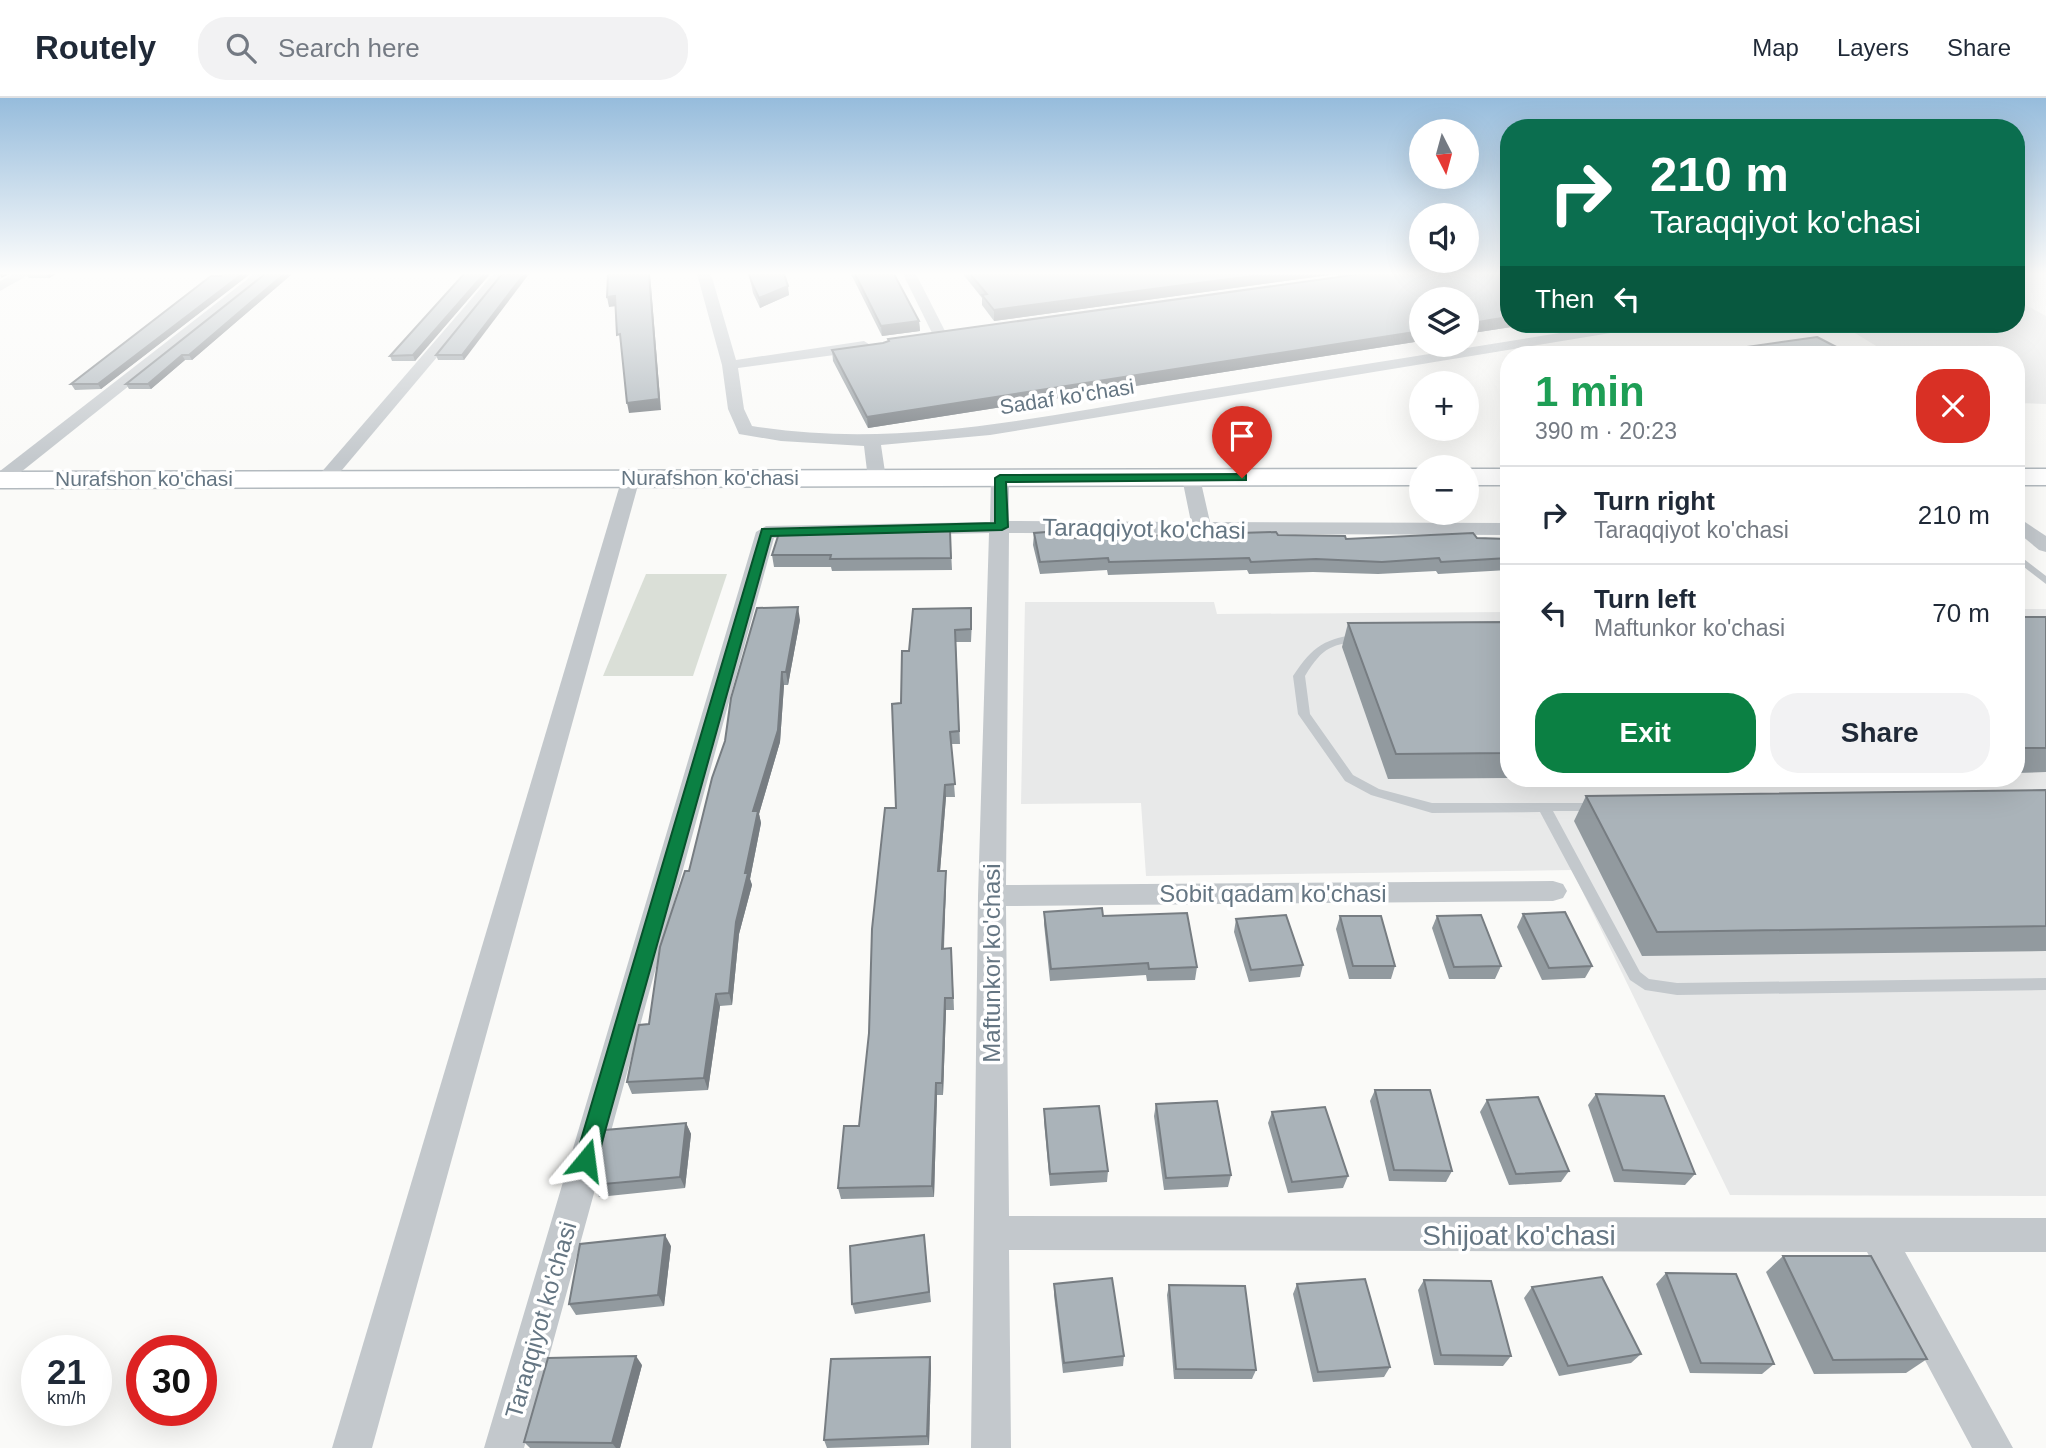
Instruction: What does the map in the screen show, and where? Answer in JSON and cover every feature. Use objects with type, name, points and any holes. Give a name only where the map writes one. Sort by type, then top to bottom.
[{"type":"street","points":[[0,480],[182,337]]},
{"type":"street","points":[[325,479],[448,337]]},
{"type":"street","points":[[722,337],[730,365],[874,344]]},
{"type":"street","name":"Sadaf ko'chasi","points":[[1506,346],[1561,337]]},
{"type":"street","name":"Sadaf ko'chasi","points":[[730,365],[736,409],[745,430],[781,436],[872,441],[1003,428],[1500,347]]},
{"type":"street","points":[[872,441],[877,479]]},
{"type":"street","name":"Nurafshon ko'chasi","points":[[0,480],[1409,477]]},
{"type":"street","points":[[1479,477],[1500,477]]},
{"type":"street","points":[[2025,477],[2046,477]]},
{"type":"street","points":[[352,1448],[631,478]]},
{"type":"street","name":"Maftunkor ko'chasi","points":[[991,1448],[992,896],[1002,527],[1000,478]]},
{"type":"street","points":[[1191,478],[1202,530]]},
{"type":"street","points":[[2025,525],[2046,527]]},
{"type":"street","name":"Taraqqiyot ko'chasi","points":[[504,1448],[766,532],[1002,527],[1202,530],[1500,529]]},
{"type":"street","points":[[2025,530],[2046,546]]},
{"type":"street","name":"Sobit qadam ko'chasi","points":[[992,896],[1553,891]]},
{"type":"street","name":"Shijoat ko'chasi","points":[[991,1233],[2046,1236]]},
{"type":"street","points":[[1877,1236],[1993,1448]]},
{"type":"lane","points":[[2025,564],[2046,581]]},
{"type":"lane","points":[[1370,636],[1332,640],[1313,654],[1299,676],[1304,714],[1349,778],[1384,795],[1432,808],[1613,806]]},
{"type":"lane","points":[[1544,807],[1635,976],[1645,984],[1677,989],[2046,984]]},
{"type":"shaded area","points":[[1861,337],[2046,337],[2046,404],[2025,403],[2025,346],[1876,346]]},
{"type":"shaded area","points":[[646,574],[727,574],[693,676],[603,676]]},
{"type":"shaded area","points":[[1025,602],[1214,602],[1217,614],[1500,612],[1500,787],[2025,787],[2025,609],[2046,609],[2046,1196],[1730,1195],[1572,870],[1146,876],[1141,803],[1021,804]]},
{"type":"building","points":[[132,337],[160,337],[98,384],[71,384]]},
{"type":"building","points":[[185,337],[210,337],[189,355],[182,355],[148,384],[126,384]]},
{"type":"building","points":[[407,337],[429,337],[413,355],[390,356]]},
{"type":"building","points":[[451,337],[476,337],[462,355],[436,355]]},
{"type":"building","points":[[620,337],[654,337],[659,399],[627,403]]},
{"type":"building","points":[[903,337],[1382,337],[867,417],[832,350],[889,341],[888,339]]},
{"type":"building","points":[[1817,337],[1834,346],[1754,346]]},
{"type":"building","points":[[1072,530],[1074,538],[1276,532],[1278,535],[1345,536],[1346,539],[1473,533],[1477,538],[1500,539],[1500,558],[1441,562],[1439,558],[1382,562],[1316,559],[1251,562],[1249,558],[1109,562],[1108,558],[1040,562],[1034,533]]},
{"type":"building","points":[[950,531],[951,558],[830,559],[831,555],[772,555],[779,533]]},
{"type":"building","points":[[798,607],[786,672],[782,672],[778,730],[753,811],[758,811],[745,873],[748,873],[736,922],[729,993],[716,994],[704,1078],[627,1082],[639,1025],[649,1024],[660,947],[685,871],[689,871],[712,778],[725,741],[731,698],[757,608]]},
{"type":"building","points":[[971,608],[971,629],[955,630],[959,731],[950,732],[955,784],[945,785],[938,871],[946,871],[942,949],[951,948],[953,998],[945,998],[942,1083],[936,1083],[932,1186],[838,1188],[844,1126],[859,1126],[869,1033],[872,929],[885,808],[896,808],[892,704],[901,703],[902,651],[909,651],[913,609]]},
{"type":"building","points":[[2025,617],[2046,617],[2046,748],[2025,748]]},
{"type":"building","points":[[1500,622],[1500,753],[1396,754],[1348,623]]},
{"type":"building","points":[[2046,790],[2046,926],[1657,932],[1586,796]]},
{"type":"building","points":[[1102,908],[1103,916],[1187,913],[1197,967],[1149,969],[1148,963],[1051,969],[1044,912]]},
{"type":"building","points":[[1565,912],[1592,966],[1549,968],[1523,914]]},
{"type":"building","points":[[1286,915],[1303,965],[1251,970],[1236,919]]},
{"type":"building","points":[[1481,915],[1501,966],[1454,967],[1437,916]]},
{"type":"building","points":[[1340,916],[1381,916],[1395,966],[1353,966]]},
{"type":"building","points":[[1375,1090],[1430,1090],[1452,1171],[1394,1170]]},
{"type":"building","points":[[1596,1094],[1664,1096],[1695,1174],[1623,1170]]},
{"type":"building","points":[[1538,1097],[1569,1171],[1516,1174],[1487,1100]]},
{"type":"building","points":[[1217,1101],[1231,1175],[1166,1178],[1156,1104]]},
{"type":"building","points":[[1099,1106],[1108,1171],[1050,1174],[1044,1109]]},
{"type":"building","points":[[1325,1107],[1348,1176],[1292,1182],[1272,1112]]},
{"type":"building","points":[[686,1123],[680,1177],[593,1185],[605,1130]]},
{"type":"building","points":[[665,1235],[658,1295],[569,1304],[580,1244]]},
{"type":"building","points":[[924,1235],[929,1292],[852,1304],[850,1246]]},
{"type":"building","points":[[1783,1256],[1871,1256],[1927,1359],[1833,1360]]},
{"type":"building","points":[[1666,1273],[1736,1274],[1774,1364],[1701,1363]]},
{"type":"building","points":[[1602,1277],[1641,1354],[1568,1366],[1532,1287]]},
{"type":"building","points":[[1112,1278],[1124,1356],[1064,1363],[1054,1284]]},
{"type":"building","points":[[1365,1279],[1390,1367],[1318,1372],[1297,1284]]},
{"type":"building","points":[[1424,1280],[1491,1281],[1511,1356],[1441,1355]]},
{"type":"building","points":[[1169,1285],[1245,1286],[1256,1370],[1176,1369]]},
{"type":"building","points":[[636,1356],[612,1443],[524,1442],[548,1358]]},
{"type":"building","points":[[930,1357],[927,1436],[824,1440],[831,1359]]},
{"type":"route","points":[[586,1160],[766,532],[1002,527],[1000,478],[1242,478]]}]
